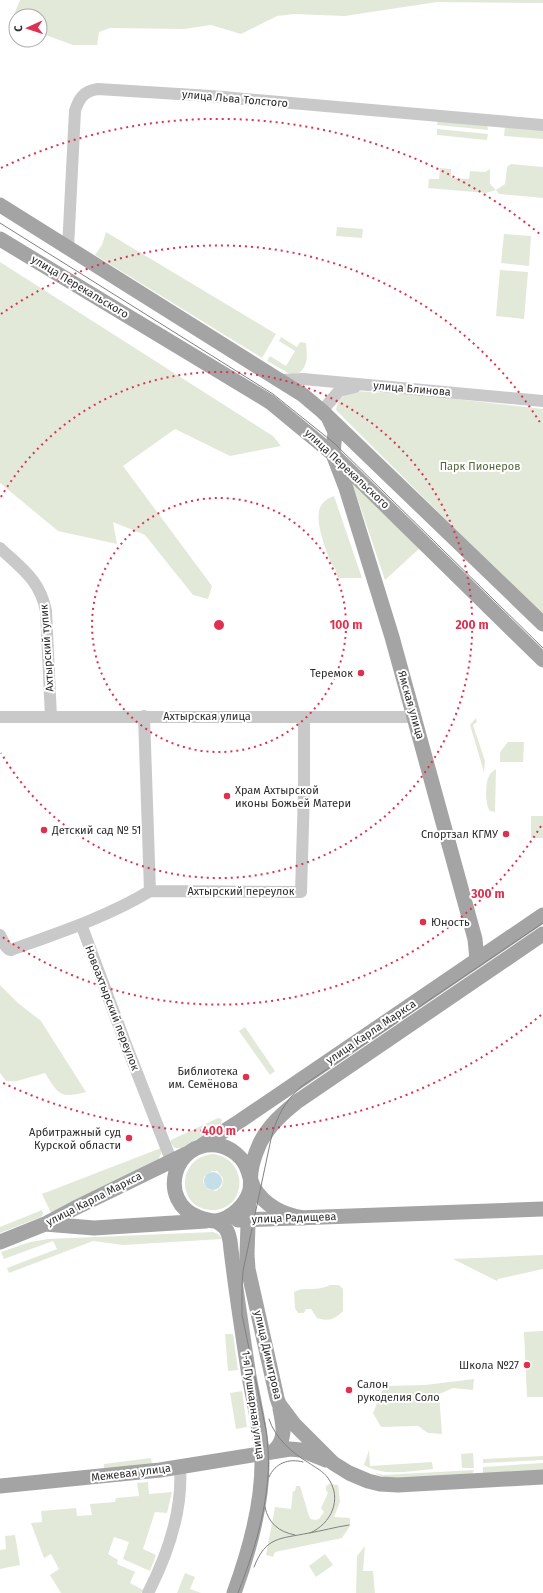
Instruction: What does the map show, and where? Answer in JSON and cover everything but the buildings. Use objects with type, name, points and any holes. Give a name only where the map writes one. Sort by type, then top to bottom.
[{"type":"main road","points":[[0,205],[303,395],[322,411],[543,624]]},
{"type":"main road","name":"улица Перекальского","points":[[0,239],[270,402],[333,454],[543,660]]},
{"type":"main road","points":[[322,411],[329,418],[335,432],[333,454]]},
{"type":"main road","name":"Ямская улица","points":[[333,454],[349,495],[393,642],[475,937],[477,960]]},
{"type":"main road","name":"улица Карла Маркса","points":[[0,1242],[46,1224],[74,1208],[193,1151],[240,1121],[543,915]]},
{"type":"main road","name":"улица Карла Маркса","points":[[250,1180],[254,1159],[260,1143],[277,1118],[286,1110],[543,934]]},
{"type":"main road","points":[[250,1180],[250,1190],[246,1200],[240,1208],[226,1218],[215,1221],[204,1220],[186,1210],[178,1198],[174,1183],[175,1173],[182,1159],[193,1151],[207,1145],[217,1145],[232,1151],[239,1156],[245,1164],[250,1180],[259,1195],[271,1207],[290,1216],[304,1218]]},
{"type":"main road","name":"улица Димитрова","points":[[250,1180],[246,1254],[248,1269],[279,1404],[294,1424],[333,1463],[362,1479],[388,1485],[543,1477]]},
{"type":"main road","name":"улица Радищева","points":[[46,1224],[94,1228],[215,1221],[543,1209]]},
{"type":"main road","name":"1-я Пушкарная улица","points":[[215,1221],[224,1225],[229,1234],[240,1323],[268,1452],[260,1482],[255,1524],[247,1557],[234,1593]]},
{"type":"main road","points":[[240,1323],[242,1315],[246,1312],[255,1312],[260,1318]]},
{"type":"main road","points":[[268,1452],[278,1447],[283,1433],[279,1404]]},
{"type":"main road","name":"Межевая улица","points":[[0,1486],[101,1477],[180,1467],[290,1449],[301,1450],[333,1463]]},
{"type":"street","name":"улица Льва Толстого","points":[[68,248],[76,111],[78,102],[83,94],[90,90],[98,89],[210,96],[543,125]]},
{"type":"street","name":"улица Блинова","points":[[280,380],[303,379],[543,401]]},
{"type":"street","points":[[322,411],[339,391],[362,385]]},
{"type":"street","name":"Ахтырский тупик","points":[[0,548],[29,576],[43,597],[46,611],[52,717]]},
{"type":"street","points":[[0,935],[5,946],[11,950],[81,924],[132,902],[150,891],[144,716]]},
{"type":"street","name":"Ахтырская улица","points":[[0,717],[414,717]]},
{"type":"street","name":"Ахтырский переулок","points":[[150,891],[301,892],[304,799],[304,717]]},
{"type":"street","name":"Новоахтырский переулок","points":[[81,924],[125,1042],[172,1160]]},
{"type":"street","points":[[148,1593],[158,1575],[172,1536],[179,1504],[180,1467]]},
{"type":"green space","points":[[20,0],[543,0],[543,3],[437,2],[345,16],[294,14],[277,16],[241,34],[211,25],[184,29],[110,28],[99,32],[97,45],[73,45],[48,36],[48,8],[17,8]]},
{"type":"green space","points":[[438,119],[487,124],[488,130],[437,125]]},
{"type":"green space","points":[[505,126],[543,130],[543,139],[504,136]]},
{"type":"green space","points":[[437,129],[488,134],[487,140],[437,135]]},
{"type":"green space","points":[[511,164],[543,167],[543,198],[499,194],[496,190],[505,184],[507,167]]},
{"type":"green space","points":[[440,168],[451,169],[451,178],[469,179],[470,171],[485,172],[490,169],[490,184],[496,190],[486,193],[428,188],[429,179],[439,179]]},
{"type":"green space","points":[[337,227],[363,229],[362,238],[336,236]]},
{"type":"green space","points":[[106,232],[276,334],[262,358],[95,255],[102,245]]},
{"type":"green space","points":[[504,234],[531,236],[529,266],[501,263]]},
{"type":"green space","points":[[0,262],[273,436],[281,446],[230,456],[175,429],[123,466],[212,586],[208,599],[193,595],[145,535],[113,522],[117,544],[58,531],[0,483]]},
{"type":"green space","points":[[500,270],[528,272],[524,319],[496,316]]},
{"type":"green space","points":[[281,337],[297,347],[300,342],[306,343],[306,363],[299,373],[290,374],[267,361],[270,356],[286,366],[295,351],[279,341]]},
{"type":"green space","name":"Парк Пионеров","points":[[355,391],[422,395],[543,409],[543,617],[336,410],[338,403],[342,398]]},
{"type":"green space","points":[[352,482],[421,547],[385,580]]},
{"type":"green space","points":[[334,496],[362,578],[338,578],[324,545],[320,531],[318,517],[319,511],[324,502]]},
{"type":"green space","points":[[476,718],[477,722],[473,725],[485,761],[484,772],[470,725]]},
{"type":"green space","points":[[508,742],[524,742],[523,762],[500,762],[500,752]]},
{"type":"green space","points":[[496,769],[495,812],[490,811],[488,808],[486,789],[489,775]]},
{"type":"green space","points":[[531,816],[543,816],[543,838],[531,838]]},
{"type":"green space","points":[[0,985],[18,1003],[41,1021],[86,1092],[65,1095],[53,1086],[45,1073],[17,1081],[6,1081],[0,1073]]},
{"type":"green space","points":[[245,1027],[275,1071],[270,1075],[239,1031]]},
{"type":"green space","points":[[218,1118],[222,1120],[221,1124],[182,1148],[175,1148],[170,1143],[171,1140]]},
{"type":"green space","points":[[161,1148],[161,1154],[158,1160],[51,1213],[42,1194]]},
{"type":"green space","points":[[214,1154],[226,1158],[234,1166],[238,1175],[239,1185],[237,1195],[231,1203],[222,1208],[210,1210],[199,1207],[191,1200],[186,1191],[185,1182],[187,1172],[193,1163],[202,1157]],"holes":[[[212,1171],[217,1171],[223,1178],[222,1186],[216,1191],[208,1189],[203,1182],[204,1177]]]},
{"type":"green space","points":[[42,1210],[43,1214],[41,1217],[0,1233],[0,1227]]},
{"type":"green space","points":[[213,1232],[218,1234],[222,1239],[123,1245],[93,1241],[9,1273],[7,1268],[57,1249],[53,1241],[4,1259],[1,1252],[30,1242],[48,1239]]},
{"type":"green space","points":[[543,1255],[543,1269],[498,1279],[497,1281],[453,1259]]},
{"type":"green space","points":[[330,1285],[339,1285],[343,1289],[343,1311],[340,1314],[332,1319],[325,1320],[317,1318],[311,1309],[306,1309],[304,1313],[298,1313],[295,1308],[294,1292],[302,1289],[320,1288]]},
{"type":"green space","points":[[543,1331],[543,1397],[527,1397],[524,1332]]},
{"type":"green space","points":[[225,1334],[233,1334],[238,1370],[228,1371]]},
{"type":"green space","points":[[474,1379],[473,1390],[453,1388],[439,1394],[442,1434],[428,1433],[418,1426],[381,1427],[373,1413],[384,1386],[425,1385]]},
{"type":"green space","points":[[242,1391],[247,1427],[236,1429],[230,1393]]},
{"type":"green space","points":[[369,1450],[370,1466],[432,1462],[433,1469],[389,1472],[372,1469],[364,1465]]},
{"type":"green space","points":[[473,1453],[474,1468],[462,1468],[461,1454]]},
{"type":"green space","points":[[543,1456],[543,1460],[483,1463],[483,1459]]},
{"type":"green space","points":[[151,1458],[152,1464],[107,1471],[104,1468],[104,1464]]},
{"type":"green space","points":[[543,1463],[543,1470],[483,1474],[483,1467]]},
{"type":"green space","points":[[474,1470],[472,1474],[421,1478],[393,1478],[375,1473],[383,1475]]},
{"type":"green space","points":[[148,1482],[149,1494],[172,1492],[167,1513],[155,1512],[143,1549],[156,1555],[150,1571],[123,1559],[129,1542],[114,1537],[108,1554],[118,1560],[117,1564],[135,1572],[130,1583],[143,1590],[141,1593],[61,1593],[50,1575],[59,1569],[51,1554],[44,1558],[31,1523],[42,1522],[41,1511],[76,1508],[77,1516],[92,1515],[90,1504],[115,1502],[116,1498],[139,1496],[137,1483]]},
{"type":"green space","points":[[329,1484],[338,1485],[340,1502],[334,1517],[350,1518],[350,1526],[342,1538],[275,1552],[273,1557],[266,1555],[275,1507],[291,1509],[293,1491],[295,1491],[296,1486],[300,1486],[309,1516],[311,1519],[319,1519],[324,1512],[321,1508],[328,1493],[326,1486]]},
{"type":"green space","points":[[15,1535],[20,1565],[0,1569],[0,1550],[6,1549],[5,1536]]},
{"type":"green space","points":[[365,1546],[363,1571],[373,1571],[375,1593],[356,1593],[357,1556]]},
{"type":"green space","points":[[325,1554],[333,1565],[316,1577],[309,1566]]},
{"type":"green space","points":[[185,1573],[195,1577],[190,1589],[201,1593],[177,1593]]},
{"type":"water","points":[[209,1172],[217,1172],[222,1177],[220,1188],[217,1190],[209,1190],[204,1185],[204,1177]]},
{"type":"tram line","points":[[0,223],[273,394],[334,443],[543,648]]},
{"type":"tram line","points":[[238,1593],[258,1534],[263,1513],[268,1472],[266,1430],[242,1315],[243,1271],[271,1139],[282,1110],[286,1103],[302,1086],[543,923]]},
{"type":"tram line","points":[[269,1419],[280,1439],[296,1455],[324,1473],[332,1486],[334,1502],[329,1517],[324,1524],[310,1533]]},
{"type":"tram line","points":[[269,1477],[275,1468],[283,1463],[288,1461],[303,1462]]},
{"type":"tram line","points":[[265,1507],[266,1513],[275,1526],[284,1532],[295,1535]]},
{"type":"tram line","points":[[254,1567],[264,1549],[275,1541],[290,1536],[349,1525]]},
{"type":"place","name":"Теремок","points":[[361,673]]},
{"type":"place","name":"Храм Ахтырской иконы Божьей Матери","points":[[227,796]]},
{"type":"place","name":"Детский сад № 51","points":[[44,830]]},
{"type":"place","name":"Спортзал КГМУ","points":[[506,834]]},
{"type":"place","name":"Юность","points":[[423,922]]},
{"type":"place","name":"Библиотека им. Семёнова","points":[[246,1077]]},
{"type":"place","name":"Арбитражный суд Курской области","points":[[129,1138]]},
{"type":"place","name":"Школа №27","points":[[527,1365]]},
{"type":"place","name":"Салон рукоделия Соло","points":[[349,1390]]}]
